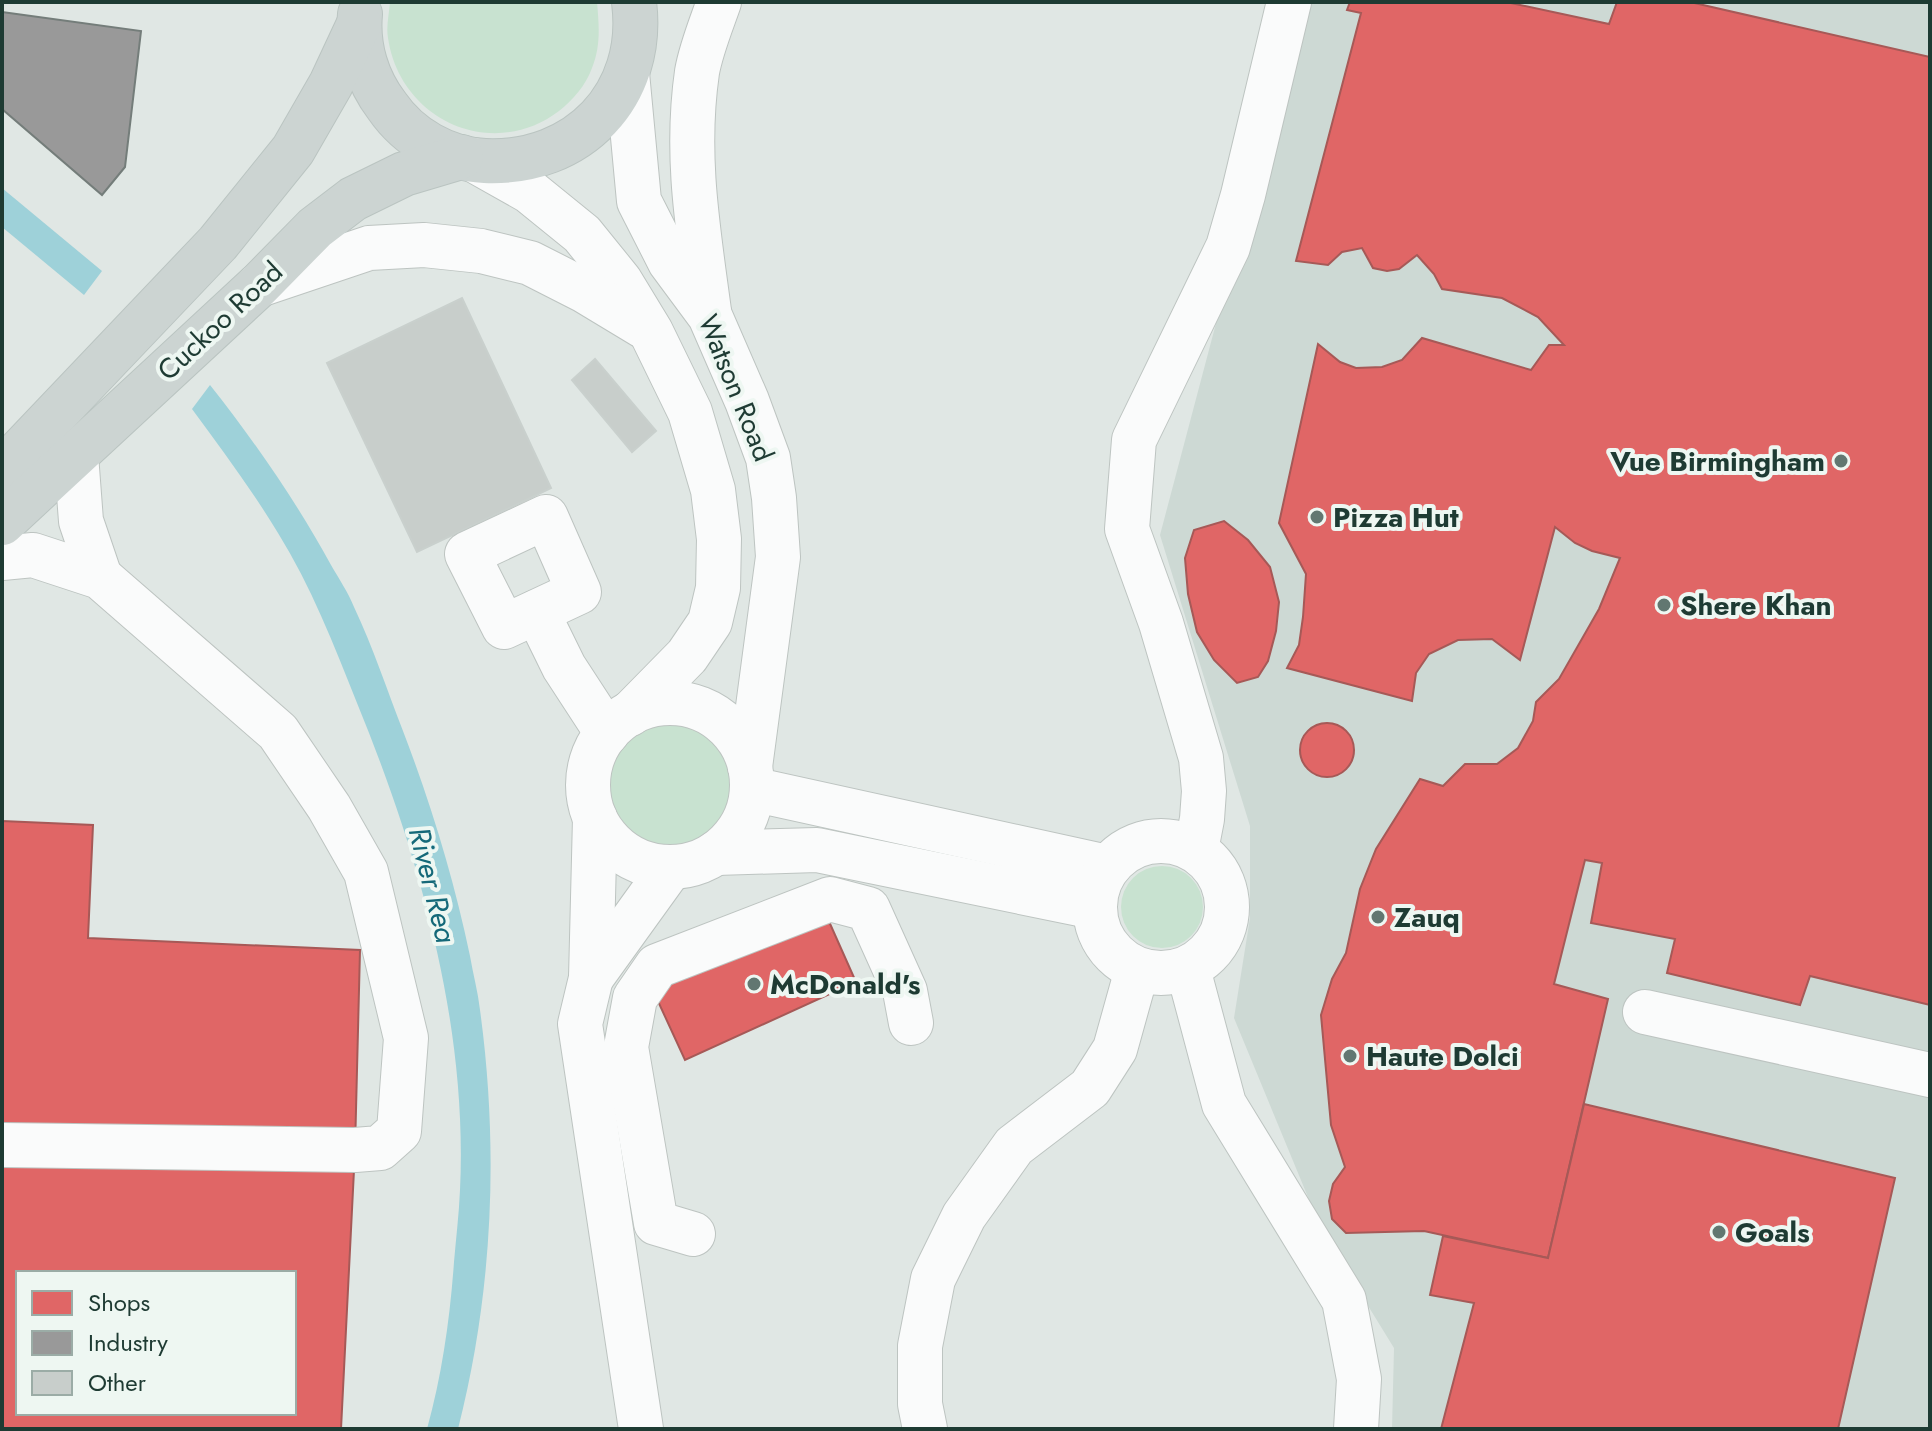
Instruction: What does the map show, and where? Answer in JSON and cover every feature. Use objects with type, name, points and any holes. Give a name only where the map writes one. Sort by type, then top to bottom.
[{"type":"main road","points":[[360,13],[363,57],[375,88],[391,112],[418,137],[446,153],[468,159],[509,161],[542,155],[570,142],[601,114],[627,73],[639,8]]},
{"type":"main road","name":"Cuckoo Road","points":[[2,470],[218,243],[293,150],[331,84],[360,13]]},
{"type":"main road","name":"Cuckoo Road","points":[[2,523],[259,285],[315,228],[353,199],[404,174],[468,159]]},
{"type":"main road","points":[[2,428],[129,335]]},
{"type":"street","points":[[710,316],[694,200],[691,134],[697,70],[719,2]]},
{"type":"street","points":[[1196,850],[1204,791],[1201,758],[1161,623],[1127,529],[1134,440],[1228,247],[1289,2]]},
{"type":"street","name":"Watson Road","points":[[627,73],[639,201],[670,262],[710,316],[768,458],[778,557],[751,778]]},
{"type":"street","name":"Watson Road","points":[[468,159],[529,191],[582,234],[620,281],[651,332],[690,412],[713,490],[719,539],[718,588],[710,622],[687,656],[619,724]]},
{"type":"street","points":[[259,285],[369,248],[424,245],[481,251],[530,263],[585,291],[651,332]]},
{"type":"street","points":[[76,455],[81,521],[100,577]]},
{"type":"street","points":[[2,558],[33,555],[100,577],[278,732],[329,807],[366,872],[406,1038],[399,1131],[380,1148],[2,1145]]},
{"type":"street","points":[[537,612],[564,667],[619,724]]},
{"type":"street","points":[[595,818],[603,832],[625,854],[647,864],[671,867],[702,861],[716,853],[738,832],[745,819],[751,778],[738,739],[704,710],[674,703],[659,704],[619,724],[593,759],[589,774],[588,789],[595,818],[591,978],[580,1024],[641,1429]]},
{"type":"street","points":[[751,778],[1100,887]]},
{"type":"street","points":[[1165,840],[1196,850],[1219,874],[1228,900],[1225,928],[1210,952],[1188,969],[1162,974],[1137,970],[1114,956],[1099,933],[1100,887],[1132,846],[1165,840]]},
{"type":"street","points":[[716,853],[817,850],[1100,887]]},
{"type":"street","points":[[591,978],[671,867]]},
{"type":"street","points":[[693,1234],[656,1223],[626,1047],[635,998],[657,966],[830,899],[868,909],[905,991],[911,1023]]},
{"type":"street","points":[[1188,969],[1224,1104],[1344,1300],[1359,1379],[1356,1429]]},
{"type":"street","points":[[925,1429],[920,1404],[920,1346],[933,1279],[964,1216],[1014,1146],[1090,1088],[1115,1049],[1137,970]]},
{"type":"street","points":[[1645,1012],[1930,1075]]},
{"type":"shaded area","points":[[1301,2],[1930,2],[1930,1429],[1392,1429],[1394,1348],[1322,1231],[1234,1018],[1250,918],[1250,826],[1160,535]]},
{"type":"green space","points":[[390,2],[597,2],[599,35],[595,60],[583,86],[559,111],[533,126],[506,133],[479,132],[453,124],[430,111],[410,91],[396,67],[388,38]]},
{"type":"green space","points":[[672,715],[699,721],[722,736],[737,759],[743,786],[737,813],[722,836],[699,851],[672,857],[645,851],[622,836],[607,813],[601,786],[607,759],[622,736],[645,721]]},
{"type":"green space","points":[[1162,866],[1178,869],[1191,878],[1200,891],[1203,907],[1200,923],[1191,936],[1178,945],[1162,948],[1146,945],[1133,936],[1124,923],[1121,907],[1124,891],[1133,878],[1146,869]]},
{"type":"water","points":[[2,188],[102,271],[84,295],[2,227]]},
{"type":"water","name":"River Rea","points":[[210,385],[289,495],[352,601],[423,786],[464,927],[478,996],[486,1062],[491,1168],[479,1325],[458,1429],[427,1429],[448,1325],[460,1190],[456,1066],[435,941],[419,880],[380,761],[321,616],[290,553],[268,517],[192,409]]},
{"type":"building: Shops","points":[[1350,2],[1506,2],[1609,24],[1617,2],[1690,2],[1930,57],[1930,1005],[1810,976],[1800,1005],[1667,973],[1675,939],[1591,923],[1602,863],[1585,860],[1554,984],[1608,999],[1548,1258],[1424,1231],[1346,1233],[1332,1219],[1329,1201],[1333,1184],[1345,1167],[1331,1125],[1321,1015],[1332,979],[1346,953],[1360,889],[1376,849],[1420,779],[1443,786],[1465,764],[1497,764],[1518,748],[1533,721],[1536,702],[1559,679],[1599,609],[1620,558],[1575,543],[1555,527],[1520,660],[1492,639],[1458,640],[1429,654],[1416,673],[1412,701],[1287,668],[1299,645],[1306,574],[1279,523],[1318,344],[1340,362],[1356,368],[1382,367],[1402,360],[1422,338],[1531,370],[1549,345],[1564,345],[1538,317],[1502,298],[1442,289],[1434,274],[1417,255],[1399,269],[1387,271],[1373,268],[1362,248],[1342,252],[1328,265],[1296,261],[1361,13],[1347,10]]},
{"type":"building: Shops","points":[[1224,521],[1248,540],[1270,567],[1279,602],[1268,661],[1258,677],[1237,683],[1214,660],[1197,632],[1188,594],[1185,558],[1194,530]]},
{"type":"building: Shops","points":[[1327,723],[1346,731],[1354,750],[1346,769],[1327,777],[1308,769],[1300,750],[1308,731]]},
{"type":"building: Shops","points":[[2,821],[93,825],[88,938],[360,950],[355,1150],[341,1429],[2,1429]]},
{"type":"building: Shops","name":"McDonald's","points":[[823,908],[856,982],[685,1060],[651,986]]},
{"type":"building: Shops","name":"Goals","points":[[1584,1104],[1895,1178],[1838,1429],[1441,1429],[1474,1303],[1430,1295],[1443,1236],[1548,1258]]},
{"type":"building: Industry","points":[[2,12],[141,31],[125,167],[102,195],[2,109]]},
{"type":"building: Other","points":[[462,298],[551,488],[417,552],[327,363]]},
{"type":"building: Other","points":[[595,359],[656,431],[632,452],[572,380]]},
{"type":"place","name":"Vue Birmingham","points":[[1841,461]]},
{"type":"place","name":"Pizza Hut","points":[[1317,517]]},
{"type":"place","name":"Shere Khan","points":[[1664,605]]},
{"type":"place","name":"Zauq","points":[[1378,917]]},
{"type":"place","name":"McDonald's","points":[[754,984]]},
{"type":"place","name":"Haute Dolci","points":[[1350,1056]]},
{"type":"place","name":"Goals","points":[[1719,1232]]}]
